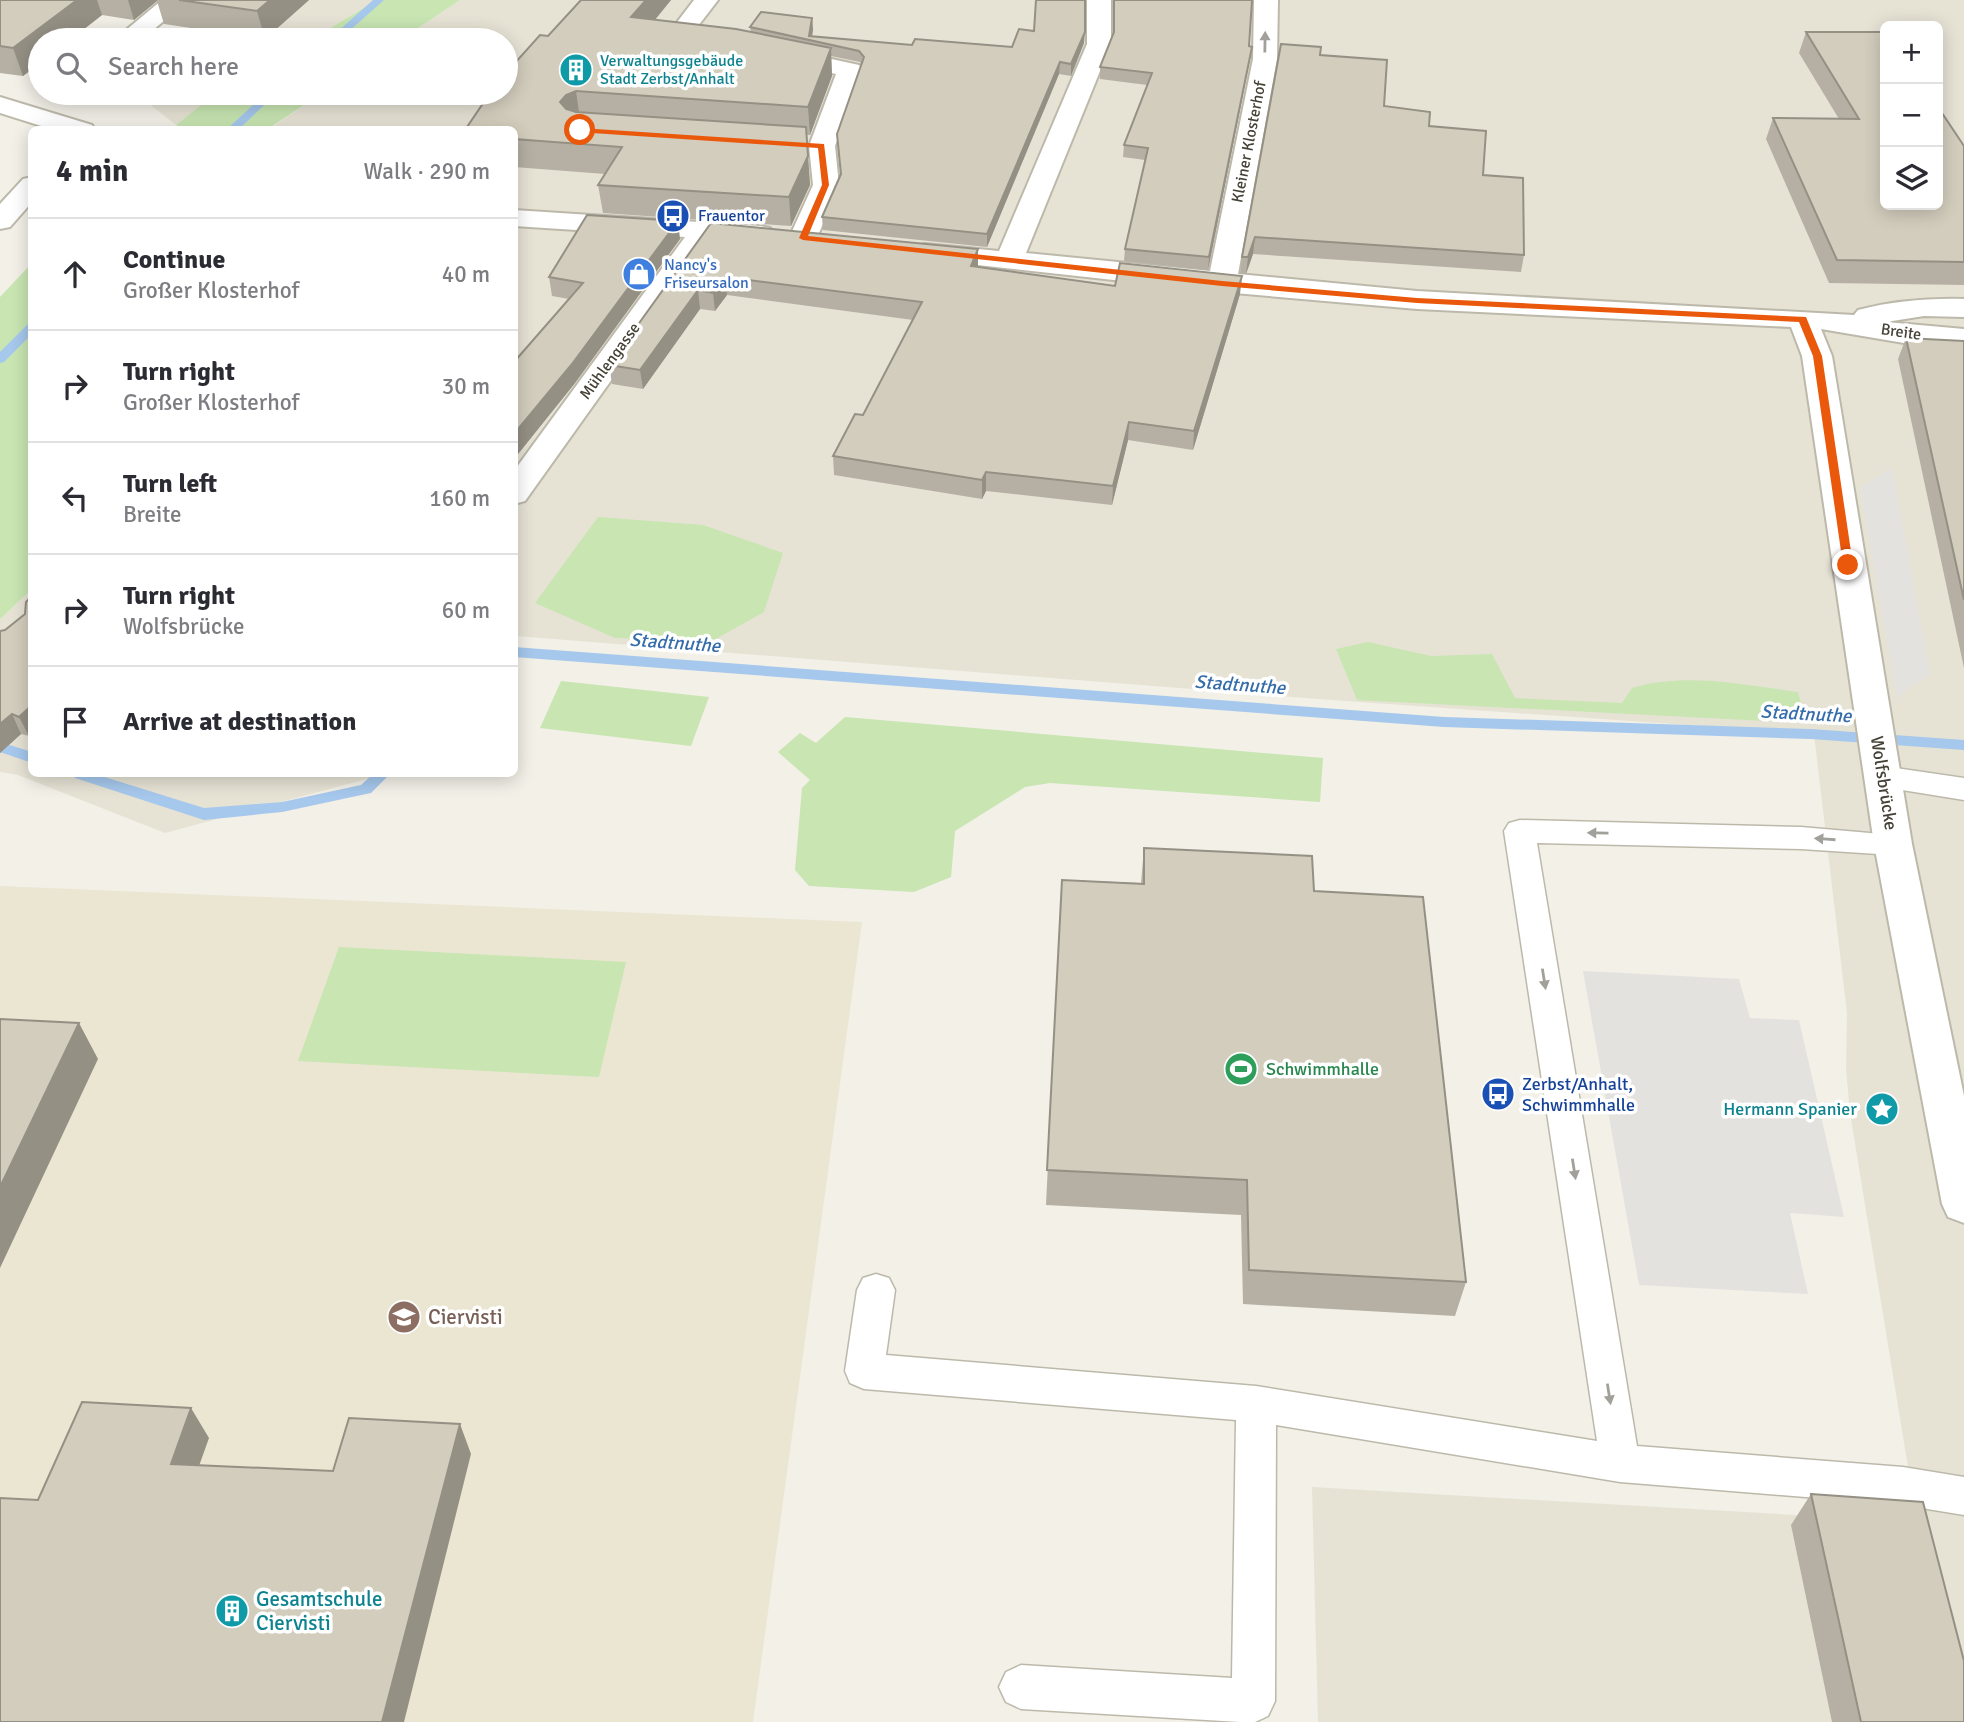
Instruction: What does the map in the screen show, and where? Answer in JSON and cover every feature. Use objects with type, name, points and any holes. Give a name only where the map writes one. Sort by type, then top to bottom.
[{"type":"street","points":[[141,28],[177,0]]},
{"type":"street","points":[[518,218],[705,229],[817,240],[825,185],[808,145],[850,70],[680,34],[706,0]]},
{"type":"street","points":[[1009,261],[1099,44],[1099,0]]},
{"type":"street","name":"Kleiner Klosterhof","points":[[1222,283],[1265,59],[1266,0]]},
{"type":"street","points":[[0,105],[60,117],[76,126]]},
{"type":"street","points":[[0,221],[28,190]]},
{"type":"street","name":"Mühlengasse","points":[[518,488],[705,229]]},
{"type":"street","name":"Breite","points":[[899,249],[1222,283],[1417,300],[1838,321],[1904,334],[1964,338]]},
{"type":"street","name":"Breite","points":[[1838,321],[1924,307],[1964,308]]},
{"type":"street","name":"Wolfsbrücke","points":[[1802,319],[1817,356],[1893,844],[1964,1201]]},
{"type":"lane","points":[[1882,777],[1964,789]]},
{"type":"lane","points":[[1620,1463],[1520,831],[1801,838],[1893,844]]},
{"type":"lane","points":[[876,1290],[864,1371],[1256,1404],[1620,1463],[1903,1486],[1964,1496]]},
{"type":"lane","points":[[1021,1687],[1253,1701],[1256,1404]]},
{"type":"shaded area","points":[[224,0],[377,0],[330,28],[189,28]]},
{"type":"shaded area","points":[[460,0],[1964,0],[1964,1722],[1318,1722],[1312,1487],[1917,1522],[1850,1113],[1846,1069],[1847,1013],[1814,734],[1331,700],[518,636],[518,126],[274,126],[304,105],[518,105],[518,28],[418,28]]},
{"type":"shaded area","points":[[152,105],[201,105],[176,125]]},
{"type":"shaded area","points":[[1892,467],[1930,674],[1897,697],[1860,488]]},
{"type":"shaded area","points":[[28,593],[28,777],[374,777],[165,833],[18,775],[0,772],[0,619]]},
{"type":"shaded area","name":"Ciervisti","points":[[0,886],[862,922],[753,1722],[0,1722]]},
{"type":"shaded area","points":[[1583,971],[1739,979],[1750,1018],[1799,1020],[1844,1217],[1790,1213],[1808,1294],[1639,1285]]},
{"type":"green space","points":[[377,0],[460,0],[418,28],[330,28]]},
{"type":"green space","points":[[201,105],[304,105],[272,126],[176,125]]},
{"type":"green space","points":[[28,267],[28,593],[0,619],[0,297]]},
{"type":"green space","points":[[598,517],[703,525],[783,553],[764,612],[712,641],[615,638],[535,603]]},
{"type":"green space","points":[[1368,642],[1431,656],[1492,654],[1515,698],[1622,703],[1632,688],[1652,683],[1694,680],[1798,692],[1806,723],[1357,700],[1336,649]]},
{"type":"green space","points":[[561,681],[709,697],[691,746],[540,728]]},
{"type":"green space","points":[[845,717],[1323,758],[1320,802],[1050,783],[1025,787],[955,831],[951,877],[914,892],[809,886],[795,870],[802,788],[810,780],[778,752],[800,733],[816,743]]},
{"type":"green space","points":[[339,947],[626,962],[599,1077],[298,1061]]},
{"type":"building","points":[[0,0],[77,0],[40,28],[28,28],[28,37],[13,48],[0,46]]},
{"type":"building","points":[[179,0],[270,0],[257,11]]},
{"type":"building","points":[[581,0],[646,0],[631,17],[736,29],[831,48],[808,107],[576,91],[566,95],[560,102],[566,109],[576,112],[806,127],[808,156],[789,197],[598,185],[622,147],[518,139],[518,126],[468,126],[482,105],[518,105],[518,60],[540,35],[548,36]]},
{"type":"building","points":[[1036,0],[1085,0],[1085,32],[1071,64],[1060,62],[987,234],[822,217],[841,174],[837,134],[864,57],[859,51],[750,27],[761,12],[812,18],[809,36],[912,45],[915,39],[1012,47],[1019,29],[1034,31]]},
{"type":"building","points":[[1114,0],[1252,0],[1249,46],[1252,47],[1209,257],[1125,249],[1148,148],[1124,145],[1152,73],[1100,67],[1114,32]]},
{"type":"building","points":[[1806,32],[1880,32],[1880,210],[1943,210],[1943,114],[1964,146],[1964,262],[1837,260],[1773,118],[1859,119]]},
{"type":"building","points":[[1281,44],[1321,47],[1320,55],[1387,60],[1384,106],[1430,112],[1429,126],[1486,131],[1483,175],[1523,178],[1524,255],[1255,237],[1248,257],[1242,257]]},
{"type":"building","points":[[587,215],[678,221],[572,364],[518,429],[518,357],[583,283],[549,277]]},
{"type":"building","points":[[711,223],[978,249],[971,266],[1115,286],[1120,263],[1242,276],[1194,431],[1129,422],[1113,486],[986,472],[982,480],[833,456],[855,414],[863,415],[922,302],[725,277],[713,293],[698,290],[640,370],[609,365]]},
{"type":"building","points":[[1906,338],[1964,341],[1964,600]]},
{"type":"building","points":[[28,600],[28,709],[19,717],[12,714],[0,724],[0,631],[25,614]]},
{"type":"building","name":"Schwimmhalle","points":[[1144,848],[1312,856],[1314,891],[1423,897],[1466,1282],[1249,1270],[1247,1180],[1047,1170],[1062,880],[1144,884]]},
{"type":"building","points":[[0,1019],[79,1023],[0,1187]]},
{"type":"building","points":[[82,1402],[191,1408],[171,1464],[333,1471],[349,1418],[460,1424],[382,1722],[0,1722],[0,1498],[38,1500]]},
{"type":"building","points":[[1811,1494],[1923,1502],[1964,1661],[1964,1722],[1861,1722]]},
{"type":"waterway","points":[[347,28],[379,0]]},
{"type":"waterway","points":[[235,126],[259,105]]},
{"type":"waterway","points":[[0,359],[28,331]]},
{"type":"waterway","name":"Stadtnuthe","points":[[518,652],[1444,722],[1811,734],[1964,745]]},
{"type":"waterway","name":"Stadtnuthe","points":[[0,747],[28,757]]},
{"type":"waterway","name":"Stadtnuthe","points":[[89,777],[204,814],[282,807],[366,789],[379,777]]},
{"type":"place","name":"Verwaltungsgebäude Stadt Zerbst/Anhalt","points":[[576,70]]},
{"type":"place","name":"Frauentor","points":[[673,216]]},
{"type":"place","name":"Nancy's Friseursalon","points":[[639,274]]},
{"type":"place","name":"Schwimmhalle","points":[[1241,1069]]},
{"type":"place","name":"Zerbst/Anhalt, Schwimmhalle","points":[[1498,1094]]},
{"type":"place","name":"Hermann Spanier","points":[[1882,1109]]},
{"type":"place","name":"Ciervisti","points":[[404,1317]]},
{"type":"place","name":"Gesamtschule Ciervisti","points":[[232,1611]]},
{"type":"route","points":[[580,130],[822,146],[825,185],[803,238],[1222,283],[1417,300],[1802,319],[1817,356],[1848,565]]}]
